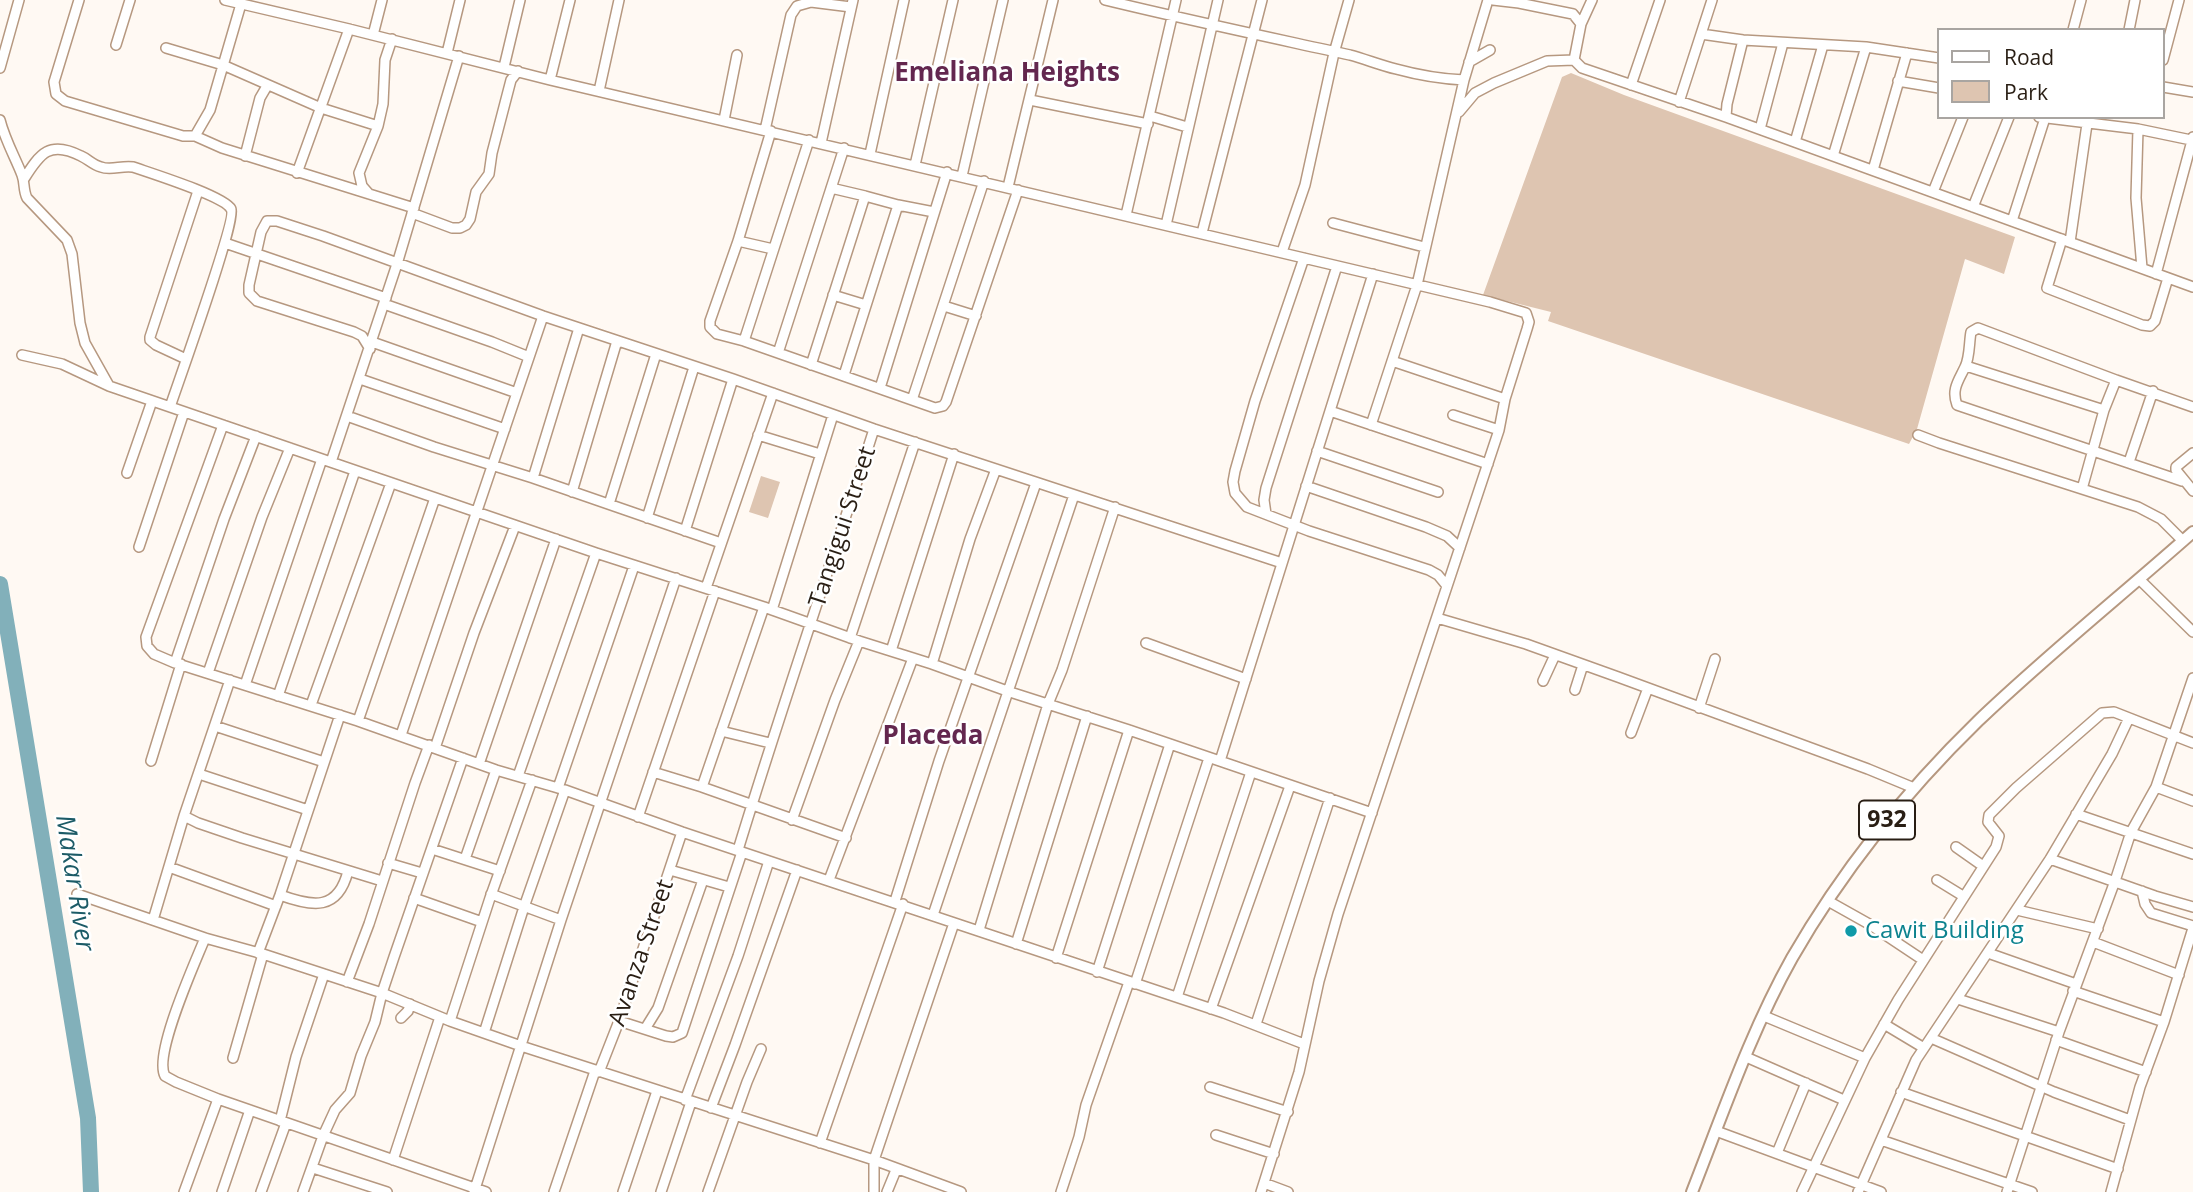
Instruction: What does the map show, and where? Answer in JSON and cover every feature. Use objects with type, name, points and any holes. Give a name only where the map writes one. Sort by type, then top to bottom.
[{"type":"main road","name":"932","points":[[1692,1192],[1763,1016],[1792,960],[1828,901],[1876,834],[1914,788],[1980,719],[2193,532]]},
{"type":"street","points":[[0,68],[19,0]]},
{"type":"street","points":[[79,0],[54,82],[56,94],[65,101],[183,136],[195,136],[244,156],[370,195],[452,228],[466,225],[476,192],[489,174],[507,92],[518,71]]},
{"type":"street","points":[[116,44],[130,0]]},
{"type":"street","points":[[225,0],[241,4],[256,3],[550,80],[1337,265],[1526,313],[1529,322],[1505,399],[1499,430],[1328,946],[1301,1065],[1263,1188],[1288,1192]]},
{"type":"street","points":[[373,35],[382,0]]},
{"type":"street","points":[[447,53],[460,0]]},
{"type":"street","points":[[504,68],[520,0]]},
{"type":"street","points":[[550,80],[570,0]]},
{"type":"street","points":[[599,91],[619,0]]},
{"type":"street","points":[[870,154],[904,0]]},
{"type":"street","points":[[915,165],[953,0]]},
{"type":"street","points":[[962,176],[1003,0]]},
{"type":"street","points":[[1008,187],[1053,0]]},
{"type":"street","points":[[1105,0],[1334,52],[1396,69],[1444,79],[1464,80]]},
{"type":"street","points":[[1126,215],[1176,0]]},
{"type":"street","points":[[1166,225],[1211,24],[1219,0]]},
{"type":"street","points":[[1202,233],[1262,0]]},
{"type":"street","points":[[1282,252],[1305,185],[1334,52],[1349,0]]},
{"type":"street","points":[[1371,425],[1417,285],[1464,80],[1490,0],[1573,14],[1581,24]]},
{"type":"street","points":[[1574,60],[1581,24],[1592,0]]},
{"type":"street","points":[[1631,85],[1660,0]]},
{"type":"street","points":[[1679,102],[1712,0]]},
{"type":"street","points":[[2074,28],[2081,0]]},
{"type":"street","points":[[2129,28],[2135,0]]},
{"type":"street","points":[[2165,53],[2179,0]]},
{"type":"street","points":[[821,143],[852,3],[811,2],[797,6],[791,15],[768,131],[738,241],[710,327],[717,334],[845,375],[935,408],[946,402],[1018,190]]},
{"type":"street","points":[[195,136],[210,110],[241,4]]},
{"type":"street","points":[[297,173],[349,29]]},
{"type":"street","points":[[1701,34],[1744,40],[1866,47],[1938,58]]},
{"type":"street","points":[[370,195],[362,187],[359,173],[378,126],[383,104],[385,60],[392,40]]},
{"type":"street","points":[[1726,117],[1744,40]]},
{"type":"street","points":[[1760,129],[1783,43]]},
{"type":"street","points":[[1795,142],[1823,45]]},
{"type":"street","points":[[1833,156],[1866,47]]},
{"type":"street","points":[[166,48],[223,65],[321,108],[378,126]]},
{"type":"street","points":[[1469,62],[1490,50]]},
{"type":"street","points":[[1873,170],[1907,53]]},
{"type":"street","points":[[724,120],[737,55]]},
{"type":"street","points":[[245,685],[326,461],[347,416],[360,379],[459,56]]},
{"type":"street","points":[[1457,114],[1475,93],[1493,83],[1547,61],[1574,60],[1582,68],[1760,129],[2193,287]]},
{"type":"street","points":[[1898,81],[1938,88]]},
{"type":"street","points":[[244,156],[260,98],[267,86]]},
{"type":"street","points":[[2165,87],[2193,92]]},
{"type":"street","points":[[1030,100],[1187,127]]},
{"type":"street","points":[[1933,192],[1962,119]]},
{"type":"street","points":[[1973,207],[2008,119]]},
{"type":"street","points":[[2012,221],[2045,119]]},
{"type":"street","points":[[2052,119],[2192,138],[2189,169],[2156,274]]},
{"type":"street","points":[[0,120],[13,158],[24,179],[27,198],[67,240],[72,254],[85,343],[109,386]]},
{"type":"street","points":[[2087,124],[2066,241],[2047,288],[2150,326],[2155,321],[2168,278]]},
{"type":"street","points":[[2138,129],[2136,198],[2142,268]]},
{"type":"street","points":[[744,341],[809,140]]},
{"type":"street","points":[[778,353],[844,148]]},
{"type":"street","points":[[24,179],[33,163],[44,152],[57,149],[81,155],[105,169],[133,167],[198,191],[224,202],[231,208],[233,213],[225,243],[170,407]]},
{"type":"street","points":[[880,388],[947,173]]},
{"type":"street","points":[[912,400],[984,181]]},
{"type":"street","points":[[831,188],[934,212]]},
{"type":"street","points":[[186,359],[156,345],[150,337],[198,191]]},
{"type":"street","points":[[811,365],[865,196]]},
{"type":"street","points":[[845,375],[898,205]]},
{"type":"street","points":[[517,393],[371,346],[354,332],[257,300],[248,290],[264,224],[271,220],[371,252],[397,264],[543,316],[874,429],[1282,563]]},
{"type":"street","points":[[1333,223],[1424,247]]},
{"type":"street","points":[[738,241],[773,250]]},
{"type":"street","points":[[225,243],[529,357]]},
{"type":"street","points":[[1304,258],[1255,401],[1233,482],[1235,493],[1247,507],[1429,569],[1447,586]]},
{"type":"street","points":[[1266,514],[1266,488],[1337,265]]},
{"type":"street","points":[[1220,761],[1373,274]]},
{"type":"street","points":[[833,295],[866,305]]},
{"type":"street","points":[[944,306],[976,316]]},
{"type":"street","points":[[401,735],[543,316]]},
{"type":"street","points":[[533,478],[579,328]]},
{"type":"street","points":[[2182,481],[1957,405],[1954,398],[1955,388],[1966,366],[1971,332],[1978,328],[2193,407]]},
{"type":"street","points":[[572,492],[617,341]]},
{"type":"street","points":[[609,504],[656,354]]},
{"type":"street","points":[[22,355],[62,364],[109,386],[596,554],[768,608],[811,625],[1372,813]]},
{"type":"street","points":[[1392,362],[1505,399]]},
{"type":"street","points":[[1966,366],[2104,410]]},
{"type":"street","points":[[648,518],[694,367]]},
{"type":"street","points":[[360,379],[505,429]]},
{"type":"street","points":[[685,531],[733,379]]},
{"type":"street","points":[[2082,489],[2104,410],[2116,380]]},
{"type":"street","points":[[2129,462],[2153,391]]},
{"type":"street","points":[[638,817],[710,590],[721,543],[773,393]]},
{"type":"street","points":[[127,473],[152,401]]},
{"type":"street","points":[[1330,411],[1488,464]]},
{"type":"street","points":[[139,547],[184,412]]},
{"type":"street","points":[[702,787],[768,608],[833,415]]},
{"type":"street","points":[[1453,415],[1499,430]]},
{"type":"street","points":[[347,416],[721,543]]},
{"type":"street","points":[[223,425],[146,637],[149,651],[178,664],[311,705],[496,770],[562,789],[682,832],[1177,997],[1304,1044]]},
{"type":"street","name":"Tangigui Street","points":[[645,1029],[673,1037],[682,1033],[740,851],[770,743],[874,429]]},
{"type":"street","points":[[758,435],[820,454]]},
{"type":"street","points":[[1918,435],[2151,513],[2183,541]]},
{"type":"street","points":[[151,761],[178,664],[224,519],[256,436]]},
{"type":"street","points":[[792,820],[855,639],[915,442]]},
{"type":"street","points":[[208,673],[262,517],[290,448]]},
{"type":"street","points":[[1317,451],[1438,492]]},
{"type":"street","points":[[2193,453],[2176,469],[2182,481],[2193,491]]},
{"type":"street","points":[[891,651],[954,454]]},
{"type":"street","points":[[932,664],[970,539],[996,469]]},
{"type":"street","points":[[278,696],[355,471]]},
{"type":"street","points":[[311,705],[391,483]]},
{"type":"street","points":[[820,1143],[899,903],[968,676],[1036,483]]},
{"type":"street","points":[[1306,486],[1447,536],[1460,548]]},
{"type":"street","points":[[933,915],[1074,495]]},
{"type":"street","points":[[358,721],[435,498]]},
{"type":"street","points":[[979,930],[1048,704],[1062,670],[1115,507]]},
{"type":"street","points":[[347,982],[388,863],[515,526]]},
{"type":"street","points":[[479,764],[556,540]]},
{"type":"street","points":[[518,776],[596,554]]},
{"type":"street","points":[[484,1032],[634,566]]},
{"type":"street","points":[[475,1190],[561,920],[676,578]]},
{"type":"street","points":[[2139,579],[2193,632]]},
{"type":"street","points":[[1437,618],[1514,640],[1914,788]]},
{"type":"street","points":[[1146,643],[1245,679]]},
{"type":"street","points":[[1543,681],[1555,655]]},
{"type":"street","points":[[829,880],[913,657]]},
{"type":"street","points":[[1699,708],[1715,659]]},
{"type":"street","points":[[1575,690],[1583,665]]},
{"type":"street","points":[[2008,1188],[2057,1036],[2093,943],[2131,832],[2156,787],[2191,692],[2193,678]]},
{"type":"street","points":[[153,920],[184,816],[230,680]]},
{"type":"street","points":[[1630,733],[1648,688]]},
{"type":"street","points":[[1802,1192],[1865,1058],[1999,839],[1988,822],[1989,815],[2102,713],[2114,712],[2193,743]]},
{"type":"street","points":[[233,1058],[260,953],[340,715]]},
{"type":"street","points":[[1016,944],[1087,716]]},
{"type":"street","points":[[1859,1189],[1916,1060],[2050,859],[2112,754],[2129,718]]},
{"type":"street","points":[[215,726],[324,762]]},
{"type":"street","points":[[1056,958],[1129,730]]},
{"type":"street","points":[[721,731],[770,743]]},
{"type":"street","points":[[1097,972],[1170,744]]},
{"type":"street","points":[[303,1192],[335,1110],[350,1093],[463,758]]},
{"type":"street","points":[[1061,1192],[1079,1137],[1086,1105],[1132,983],[1209,758]]},
{"type":"street","points":[[465,859],[496,770]]},
{"type":"street","points":[[653,772],[846,838]]},
{"type":"street","points":[[1177,997],[1251,772]]},
{"type":"street","points":[[199,774],[308,810]]},
{"type":"street","points":[[450,1021],[532,780]]},
{"type":"street","points":[[1211,1009],[1290,786]]},
{"type":"street","points":[[2156,787],[2193,801]]},
{"type":"street","points":[[1256,1024],[1330,798]]},
{"type":"street","points":[[2076,814],[2193,855]]},
{"type":"street","points":[[184,816],[210,828],[382,881]]},
{"type":"street","name":"Avanza Street","points":[[554,1192],[597,1072],[619,1021],[682,832]]},
{"type":"street","points":[[1956,847],[1983,866]]},
{"type":"street","points":[[432,849],[500,871]]},
{"type":"street","points":[[2050,859],[2193,907]]},
{"type":"street","points":[[661,1192],[688,1101],[769,861]]},
{"type":"street","points":[[388,863],[422,873]]},
{"type":"street","points":[[169,867],[276,906]]},
{"type":"street","points":[[670,870],[729,887]]},
{"type":"street","points":[[711,1108],[797,870]]},
{"type":"street","points":[[280,895],[301,902],[328,902],[342,889],[348,871]]},
{"type":"street","points":[[619,1021],[645,1029],[658,1008],[703,880]]},
{"type":"street","points":[[1937,880],[1963,896]]},
{"type":"street","points":[[2111,1192],[2130,1120],[2193,927],[2151,913],[2142,891]]},
{"type":"street","points":[[77,894],[205,938],[382,993],[521,1046],[874,1160],[895,1170],[961,1192]]},
{"type":"street","points":[[491,894],[561,920]]},
{"type":"street","points":[[414,898],[482,922]]},
{"type":"street","points":[[1828,901],[1923,960]]},
{"type":"street","points":[[2017,910],[2098,929]]},
{"type":"street","points":[[874,1192],[874,1160],[954,923]]},
{"type":"street","points":[[205,938],[168,1035],[161,1063],[163,1071],[170,1079],[218,1099],[486,1192]]},
{"type":"street","points":[[2093,943],[2179,975]]},
{"type":"street","points":[[1988,953],[2164,1022]]},
{"type":"street","points":[[261,1192],[283,1122],[296,1057],[324,974]]},
{"type":"street","points":[[1958,999],[2146,1072]]},
{"type":"street","points":[[401,1018],[408,1011],[410,1004]]},
{"type":"street","points":[[1763,1016],[1865,1058]]},
{"type":"street","points":[[393,1160],[440,1017]]},
{"type":"street","points":[[1884,1024],[1924,1048]]},
{"type":"street","points":[[1931,1038],[2042,1087],[2130,1120]]},
{"type":"street","points":[[708,1192],[761,1049]]},
{"type":"street","points":[[1746,1056],[1844,1100]]},
{"type":"street","points":[[1777,1153],[1806,1083]]},
{"type":"street","points":[[1210,1087],[1288,1112]]},
{"type":"street","points":[[623,1192],[657,1091]]},
{"type":"street","points":[[1902,1092],[2118,1168]]},
{"type":"street","points":[[184,1192],[218,1099]]},
{"type":"street","points":[[222,1192],[250,1110]]},
{"type":"street","points":[[1716,1130],[1813,1166],[1859,1189],[1881,1192]]},
{"type":"street","points":[[1216,1135],[1274,1154]]},
{"type":"street","points":[[1881,1140],[2008,1188],[2032,1192]]},
{"type":"street","points":[[313,1168],[387,1192]]},
{"type":"street","points":[[887,1192],[895,1170]]},
{"type":"green space","points":[[1571,73],[1624,95],[2015,237],[2004,274],[1965,259],[1917,429],[1909,444],[1548,321],[1551,312],[1483,295],[1562,77]]},
{"type":"green space","points":[[761,476],[780,482],[768,518],[749,512]]},
{"type":"waterway","name":"Makar River","points":[[0,584],[88,1118],[91,1192]]},
{"type":"place","name":"Cawit Building","points":[[1851,931]]},
{"type":"district","name":"Emeliana Heights","points":[[1007,74]]},
{"type":"district","name":"Placeda","points":[[933,737]]}]
